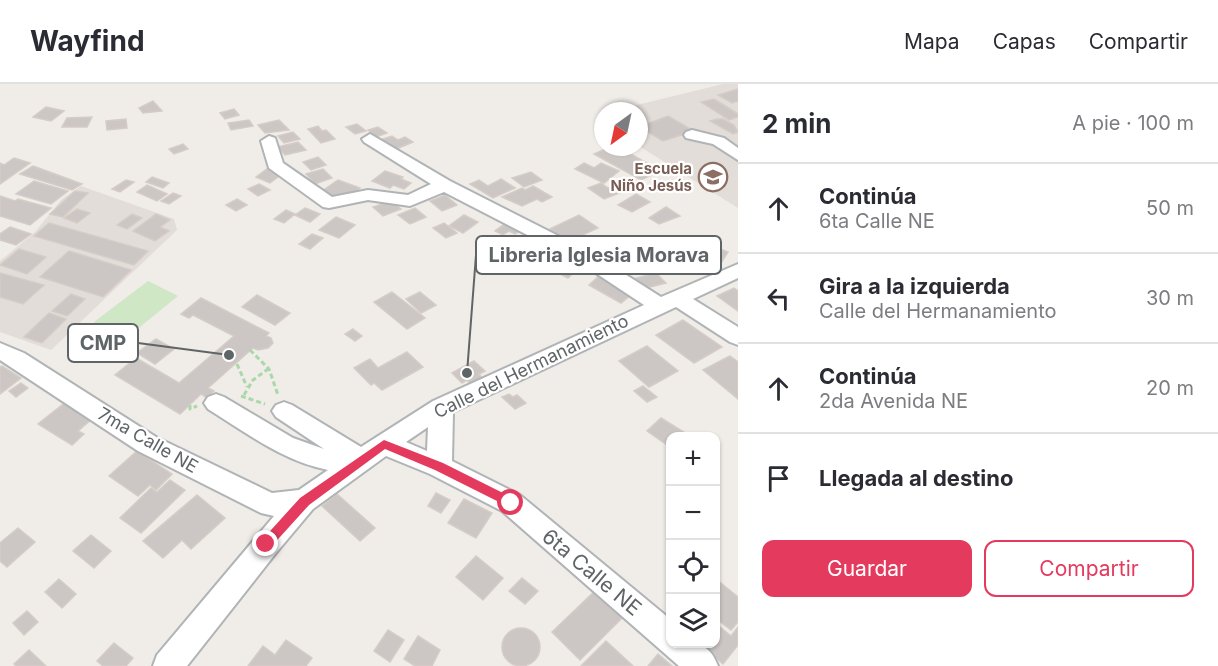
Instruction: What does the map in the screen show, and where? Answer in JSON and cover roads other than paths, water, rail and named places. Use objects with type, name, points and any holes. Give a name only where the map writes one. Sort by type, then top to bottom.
[{"type":"street","points":[[692,135],[718,141],[738,156]]},
{"type":"street","points":[[370,139],[444,185],[738,337]]},
{"type":"street","points":[[269,141],[276,165],[329,203],[368,195],[410,201],[444,185]]},
{"type":"street","name":"Calle del Hermanamiento","points":[[168,666],[266,544],[304,501],[352,454],[384,444],[441,407],[738,270]]},
{"type":"street","name":"7ma Calle NE","points":[[0,351],[147,444],[270,505]]},
{"type":"street","points":[[216,403],[286,446],[315,458],[329,460],[352,454]]},
{"type":"street","points":[[439,467],[441,407]]},
{"type":"street","points":[[284,411],[352,454]]},
{"type":"street","name":"6ta Calle NE","points":[[384,444],[439,467],[511,503],[666,635]]},
{"type":"street","points":[[266,544],[270,505],[304,501]]},
{"type":"street","points":[[681,648],[703,666]]},
{"type":"place","name":"Escuela Niño Jesús","points":[[713,177]]},
{"type":"place","name":"CMP","points":[[229,355]]},
{"type":"place","name":"Libreria Iglesia Morava","points":[[467,373]]}]
